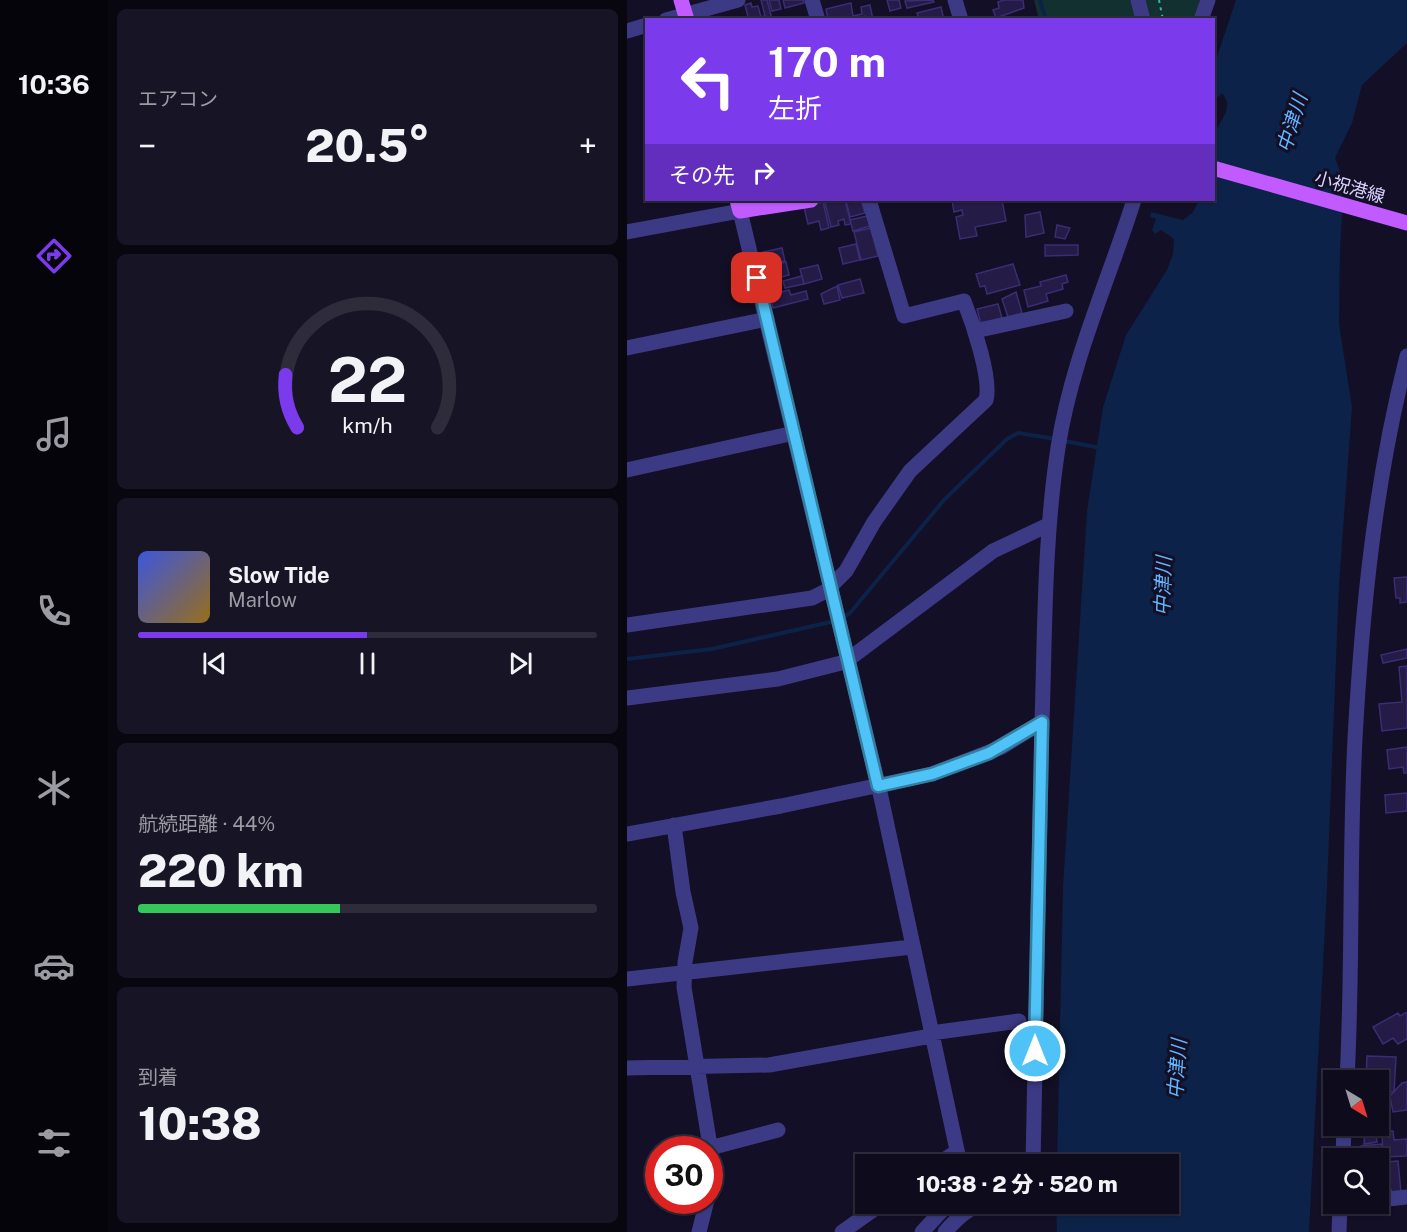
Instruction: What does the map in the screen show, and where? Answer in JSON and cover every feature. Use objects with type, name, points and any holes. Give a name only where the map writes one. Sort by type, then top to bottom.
[{"type":"main road","name":"小祝港線","points":[[1215,169],[1407,223]]},
{"type":"main road","points":[[739,205],[797,201]]},
{"type":"street","points":[[670,18],[685,11],[738,0]]},
{"type":"street","points":[[812,0],[817,18]]},
{"type":"street","points":[[955,0],[960,18]]},
{"type":"street","points":[[1138,0],[1142,18]]},
{"type":"street","points":[[1202,18],[1208,0]]},
{"type":"street","points":[[627,31],[645,26]]},
{"type":"street","points":[[627,625],[812,598],[829,588],[850,566],[874,522],[910,471],[986,400],[987,389],[975,331],[964,301],[904,316],[869,201]]},
{"type":"street","points":[[1033,1154],[1048,525],[1058,446],[1069,398],[1087,334],[1134,201]]},
{"type":"street","points":[[627,232],[739,205],[846,661],[878,786],[957,1154]]},
{"type":"street","points":[[975,331],[1066,311]]},
{"type":"street","points":[[627,348],[767,319]]},
{"type":"street","points":[[1348,1070],[1351,1000],[1355,740],[1364,617],[1383,462],[1407,357]]},
{"type":"street","points":[[627,470],[793,433]]},
{"type":"street","points":[[627,698],[778,679],[846,661],[993,551],[1048,525]]},
{"type":"street","points":[[627,834],[932,774],[989,753],[1042,722]]},
{"type":"street","points":[[674,825],[683,892],[691,928],[684,974],[708,1136]]},
{"type":"street","points":[[627,979],[912,947]]},
{"type":"street","points":[[627,1068],[697,1065],[750,1066],[789,1062],[1019,1021]]},
{"type":"street","points":[[723,1145],[778,1130]]},
{"type":"street","points":[[1389,1199],[1407,1197],[1407,1204]]},
{"type":"street","points":[[699,1232],[704,1214]]},
{"type":"street","points":[[842,1232],[867,1214]]},
{"type":"street","points":[[922,1232],[939,1214]]},
{"type":"street","points":[[945,1232],[960,1214]]},
{"type":"street","points":[[1339,1232],[1340,1214]]},
{"type":"path","points":[[1159,0],[1163,18]]},
{"type":"green space","points":[[1034,0],[1133,0],[1138,18],[1039,18]]},
{"type":"green space","points":[[1144,0],[1205,0],[1199,18],[1149,18]]},
{"type":"water","name":"中津川","points":[[1236,0],[1407,0],[1407,43],[1362,85],[1352,123],[1335,158],[1344,181],[1339,324],[1352,407],[1339,585],[1327,888],[1309,1232],[1057,1232],[1056,1214],[1179,1214],[1179,1154],[1057,1154],[1063,887],[1087,511],[1103,407],[1126,335],[1167,270],[1173,254],[1174,239],[1161,230],[1155,234],[1152,230],[1156,219],[1150,217],[1151,212],[1183,220],[1193,212],[1198,201],[1215,201],[1215,134],[1227,105],[1222,93],[1215,100],[1215,63]]},
{"type":"building","points":[[761,0],[767,0],[772,18],[766,18]]},
{"type":"building","points":[[769,0],[779,0],[781,9],[772,11]]},
{"type":"building","points":[[783,0],[803,0],[804,3],[785,8]]},
{"type":"building","points":[[887,0],[899,0],[901,8],[890,11]]},
{"type":"building","points":[[933,0],[934,2],[907,8],[905,1]]},
{"type":"building","points":[[1023,0],[1024,8],[996,18],[993,10],[999,8],[998,2]]},
{"type":"building","points":[[751,3],[752,7],[758,6],[761,17],[764,18],[748,17],[745,5]]},
{"type":"building","points":[[851,3],[853,16],[862,14],[861,7],[870,5],[873,18],[866,18],[865,16],[828,18],[826,9]]},
{"type":"building","points":[[941,7],[944,18],[918,18],[917,13]]},
{"type":"building","points":[[845,201],[851,224],[845,225],[844,219],[838,221],[839,225],[831,227],[825,203]]},
{"type":"building","points":[[846,201],[861,201],[865,213],[850,217]]},
{"type":"building","points":[[952,201],[1002,201],[1006,221],[975,227],[977,236],[960,239],[956,217],[963,215],[962,210],[954,212]]},
{"type":"building","points":[[823,202],[829,228],[821,230],[819,221],[808,224],[804,207]]},
{"type":"building","points":[[1040,212],[1044,233],[1026,237],[1025,215]]},
{"type":"building","points":[[867,216],[870,226],[853,231],[850,220]]},
{"type":"building","points":[[1057,225],[1070,228],[1065,239],[1055,237]]},
{"type":"building","points":[[871,228],[878,256],[861,260],[854,232]]},
{"type":"building","points":[[856,244],[860,260],[843,264],[839,248]]},
{"type":"building","points":[[1045,245],[1078,245],[1078,255],[1045,256]]},
{"type":"building","points":[[782,248],[785,261],[763,266],[759,253]]},
{"type":"building","points":[[786,262],[789,275],[766,281],[763,268]]},
{"type":"building","points":[[1013,264],[1020,285],[987,294],[985,286],[980,287],[976,274]]},
{"type":"building","points":[[818,265],[822,279],[804,284],[800,269]]},
{"type":"building","points":[[1066,275],[1068,282],[1062,284],[1063,289],[1046,294],[1048,301],[1028,307],[1024,290],[1041,286],[1040,282]]},
{"type":"building","points":[[802,276],[804,284],[785,288],[783,281]]},
{"type":"building","points":[[860,279],[864,293],[842,298],[838,285]]},
{"type":"building","points":[[837,286],[840,300],[824,304],[821,294]]},
{"type":"building","points":[[789,290],[791,295],[806,291],[808,299],[773,308],[770,295]]},
{"type":"building","points":[[1016,292],[1022,313],[1008,317],[1002,299]]},
{"type":"building","points":[[998,304],[1002,318],[981,324],[977,309]]},
{"type":"building","points":[[1407,577],[1407,602],[1400,603],[1400,598],[1396,598],[1394,578]]},
{"type":"building","points":[[1407,649],[1407,658],[1383,663],[1381,655]]},
{"type":"building","points":[[1407,666],[1407,728],[1382,731],[1379,704],[1402,702],[1399,667]]},
{"type":"building","points":[[1407,747],[1407,773],[1404,773],[1403,767],[1389,769],[1387,750]]},
{"type":"building","points":[[1407,793],[1407,811],[1386,813],[1385,795]]},
{"type":"building","points":[[1407,1012],[1407,1039],[1398,1044],[1393,1038],[1383,1044],[1373,1027],[1398,1013],[1400,1016]]},
{"type":"building","points":[[1367,1056],[1396,1057],[1394,1092],[1389,1092],[1389,1070],[1366,1070]]},
{"type":"building","points":[[1407,1082],[1407,1110],[1393,1112],[1390,1096],[1402,1083]]},
{"type":"building","points":[[1389,1131],[1393,1131],[1394,1140],[1407,1139],[1407,1156],[1389,1157],[1389,1148],[1383,1148],[1382,1136],[1389,1136]]},
{"type":"building","points":[[1364,1136],[1376,1136],[1377,1142],[1364,1144]]},
{"type":"building","points":[[1382,1144],[1382,1148],[1361,1148],[1361,1146]]},
{"type":"building","points":[[1398,1161],[1401,1192],[1392,1193],[1389,1189],[1389,1162]]},
{"type":"waterway","points":[[1040,0],[1045,18]]},
{"type":"waterway","points":[[842,618],[850,613],[944,500],[1007,439],[1018,433],[1056,439]]},
{"type":"waterway","points":[[1064,441],[1101,448]]},
{"type":"waterway","points":[[627,659],[712,649],[835,621]]},
{"type":"route","points":[[757,278],[853,691],[878,786],[932,774],[989,753],[1042,722],[1035,944],[1035,1051]]}]
